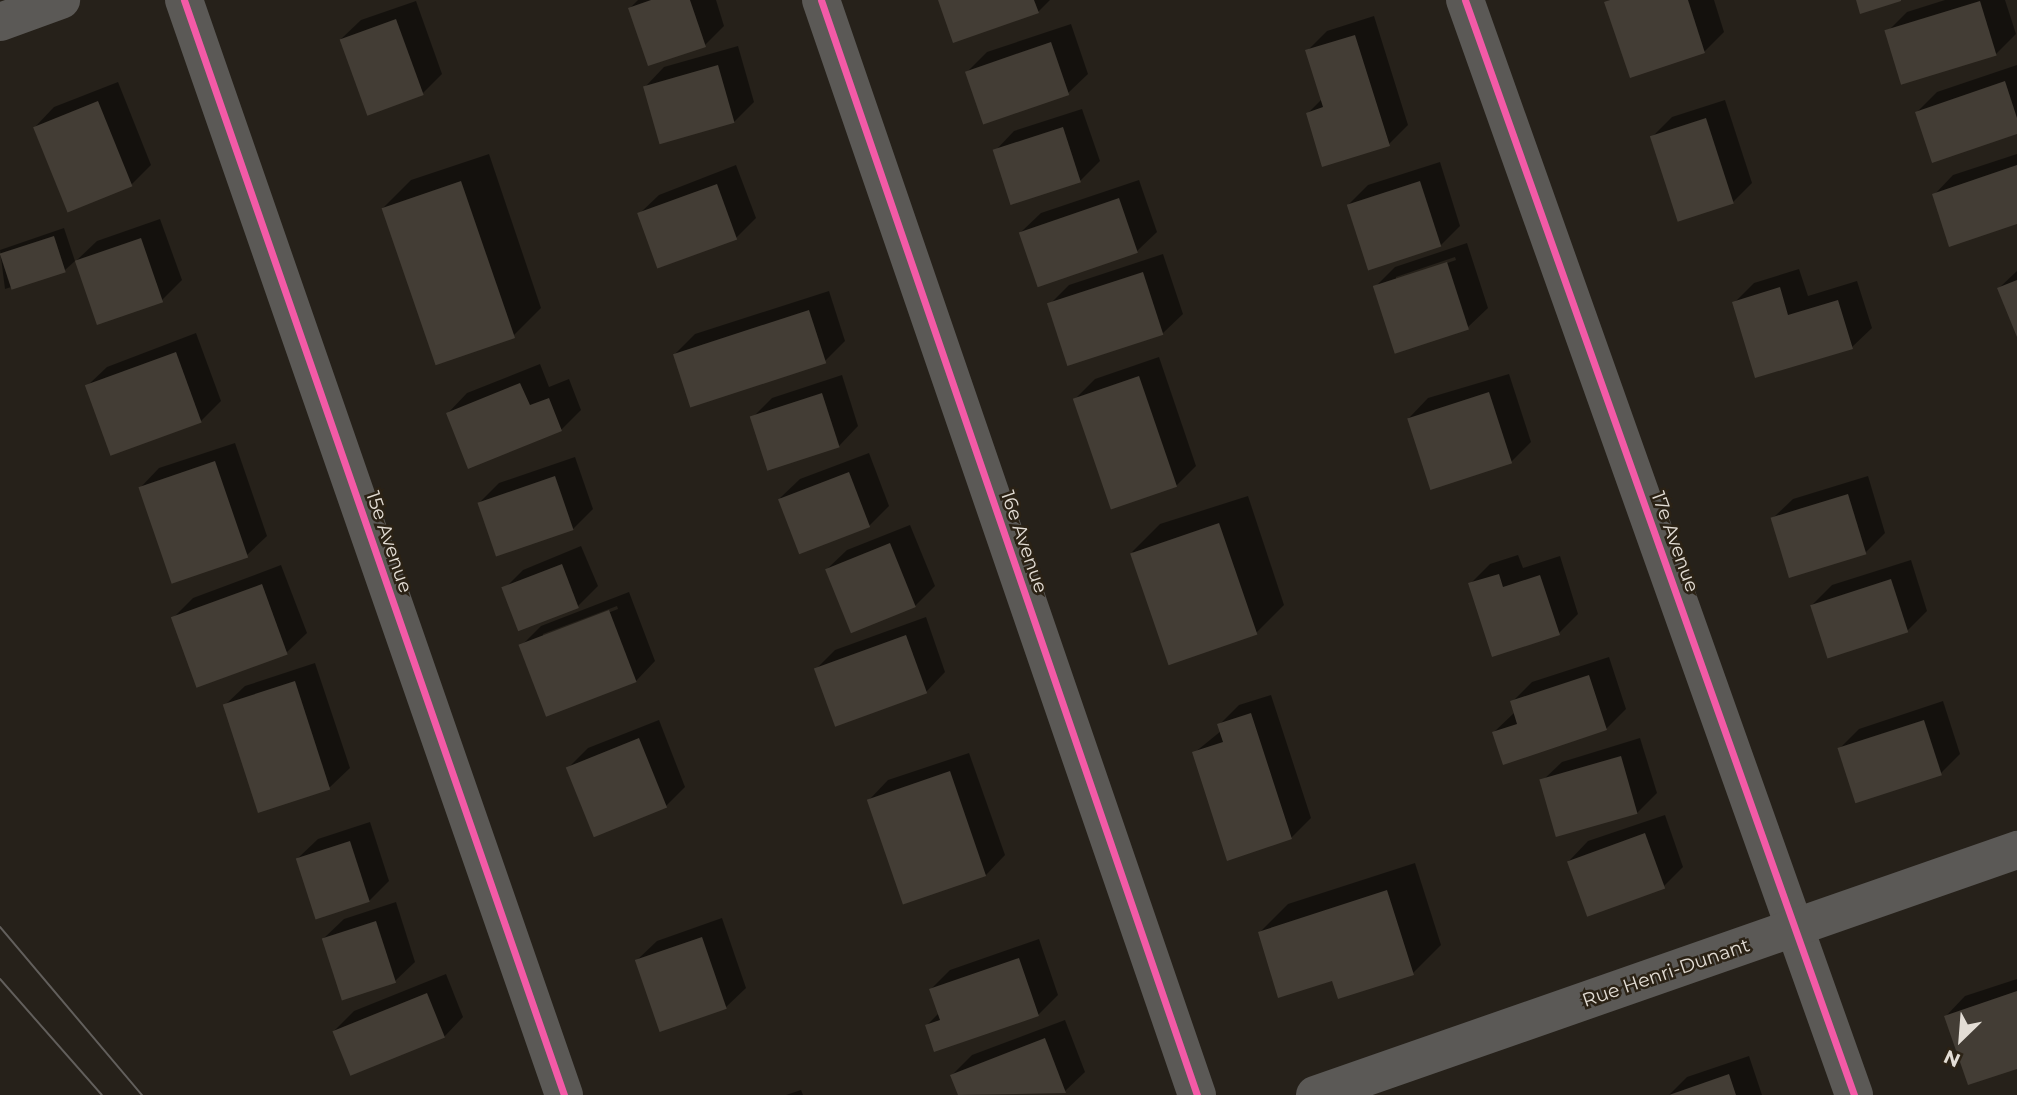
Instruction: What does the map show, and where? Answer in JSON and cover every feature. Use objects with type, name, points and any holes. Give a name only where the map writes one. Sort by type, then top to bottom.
[{"type":"street","points":[[0,22],[61,0]]},
{"type":"street","name":"15e Avenue","points":[[184,0],[564,1095]]},
{"type":"street","name":"16e Avenue","points":[[821,0],[1197,1095]]},
{"type":"street","name":"17e Avenue","points":[[1465,0],[1797,928],[1854,1095]]},
{"type":"street","name":"Rue Henri-Dunant","points":[[1315,1095],[2017,850]]},
{"type":"building","points":[[651,0],[690,0],[706,47],[648,66],[628,8]]},
{"type":"building","points":[[938,0],[1034,0],[1039,13],[953,43]]},
{"type":"building","points":[[1688,0],[1705,53],[1630,78],[1604,2]]},
{"type":"building","points":[[1856,0],[1901,0],[1901,1],[1860,14]]},
{"type":"building","points":[[1980,1],[1997,56],[1901,85],[1884,30]]},
{"type":"building","points":[[396,19],[424,95],[367,116],[340,40]]},
{"type":"building","points":[[1355,35],[1390,146],[1322,167],[1306,113],[1323,107],[1305,50]]},
{"type":"building","points":[[1051,42],[1069,95],[983,125],[965,72]]},
{"type":"building","points":[[718,65],[735,123],[660,144],[643,86]]},
{"type":"building","points":[[2005,81],[2017,118],[2017,134],[1932,163],[1915,112]]},
{"type":"building","points":[[98,101],[132,186],[68,213],[33,127]]},
{"type":"building","points":[[1706,118],[1734,204],[1678,222],[1650,136]]},
{"type":"building","points":[[1063,127],[1081,182],[1011,205],[993,150]]},
{"type":"building","points":[[2017,165],[2017,224],[1949,247],[1932,194]]},
{"type":"building","points":[[461,181],[515,338],[436,365],[382,208]]},
{"type":"building","points":[[1420,181],[1441,247],[1368,270],[1347,205]]},
{"type":"building","points":[[717,184],[737,239],[657,269],[637,213]]},
{"type":"building","points":[[1119,198],[1138,253],[1038,287],[1019,233]]},
{"type":"building","points":[[54,236],[66,272],[12,290],[0,254]]},
{"type":"building","points":[[141,238],[163,302],[97,325],[75,261]]},
{"type":"building","points":[[1447,262],[1469,330],[1395,354],[1373,286]]},
{"type":"building","points":[[1143,272],[1163,335],[1067,366],[1047,303]]},
{"type":"building","points":[[2017,280],[2017,337],[1997,288]]},
{"type":"building","points":[[1780,287],[1788,315],[1838,300],[1853,349],[1755,378],[1732,302]]},
{"type":"building","points":[[809,310],[826,363],[690,407],[673,354]]},
{"type":"building","points":[[176,352],[202,422],[111,456],[85,385]]},
{"type":"building","points":[[1139,376],[1177,487],[1111,509],[1073,399]]},
{"type":"building","points":[[520,383],[530,405],[549,398],[562,431],[468,469],[446,413]]},
{"type":"building","points":[[1489,392],[1512,463],[1430,490],[1407,419]]},
{"type":"building","points":[[822,393],[840,447],[767,471],[750,416]]},
{"type":"building","points":[[215,461],[248,557],[172,584],[138,487]]},
{"type":"building","points":[[849,472],[870,527],[799,554],[778,499]]},
{"type":"building","points":[[555,476],[574,530],[496,557],[477,503]]},
{"type":"building","points":[[1848,494],[1866,554],[1789,578],[1771,518]]},
{"type":"building","points":[[1219,523],[1257,635],[1169,665],[1130,554]]},
{"type":"building","points":[[890,543],[916,607],[851,633],[825,569]]},
{"type":"building","points":[[562,564],[579,608],[518,631],[501,587]]},
{"type":"building","points":[[1499,574],[1503,587],[1540,575],[1560,635],[1492,657],[1468,583]]},
{"type":"building","points":[[1891,579],[1908,632],[1827,659],[1810,605]]},
{"type":"building","points":[[262,584],[288,654],[197,688],[171,617]]},
{"type":"building","points":[[609,610],[637,682],[546,717],[518,645]]},
{"type":"building","points":[[906,635],[927,693],[835,727],[814,669]]},
{"type":"building","points":[[1589,675],[1607,730],[1503,765],[1492,732],[1517,724],[1510,701]]},
{"type":"building","points":[[295,681],[330,789],[258,813],[223,704]]},
{"type":"building","points":[[1251,713],[1292,839],[1227,861],[1192,752],[1223,742],[1217,724]]},
{"type":"building","points":[[1924,720],[1942,775],[1855,803],[1837,748]]},
{"type":"building","points":[[639,738],[667,808],[594,837],[566,768]]},
{"type":"building","points":[[1621,756],[1638,814],[1556,837],[1539,779]]},
{"type":"building","points":[[950,771],[986,876],[903,905],[867,800]]},
{"type":"building","points":[[1645,833],[1665,888],[1587,917],[1567,861]]},
{"type":"building","points":[[350,841],[370,902],[316,919],[296,859]]},
{"type":"building","points":[[1387,890],[1414,975],[1338,999],[1332,981],[1278,998],[1258,932]]},
{"type":"building","points":[[376,921],[396,983],[342,1000],[322,939]]},
{"type":"building","points":[[702,937],[727,1009],[660,1032],[635,960]]},
{"type":"building","points":[[1019,958],[1039,1016],[934,1052],[925,1025],[940,1020],[929,989]]},
{"type":"building","points":[[2017,991],[2017,1069],[1968,1085],[1944,1016]]},
{"type":"building","points":[[427,993],[445,1038],[350,1076],[332,1031]]},
{"type":"building","points":[[1045,1038],[1066,1093],[958,1095],[950,1075]]},
{"type":"building","points":[[1729,1074],[1736,1095],[1669,1095]]},
{"type":"tram line","points":[[0,927],[142,1095]]},
{"type":"tram line","points":[[0,979],[102,1095]]},
{"type":"cycle path","points":[[184,0],[564,1095]]},
{"type":"cycle path","points":[[821,0],[1197,1095]]},
{"type":"cycle path","points":[[1465,0],[1854,1095]]}]
